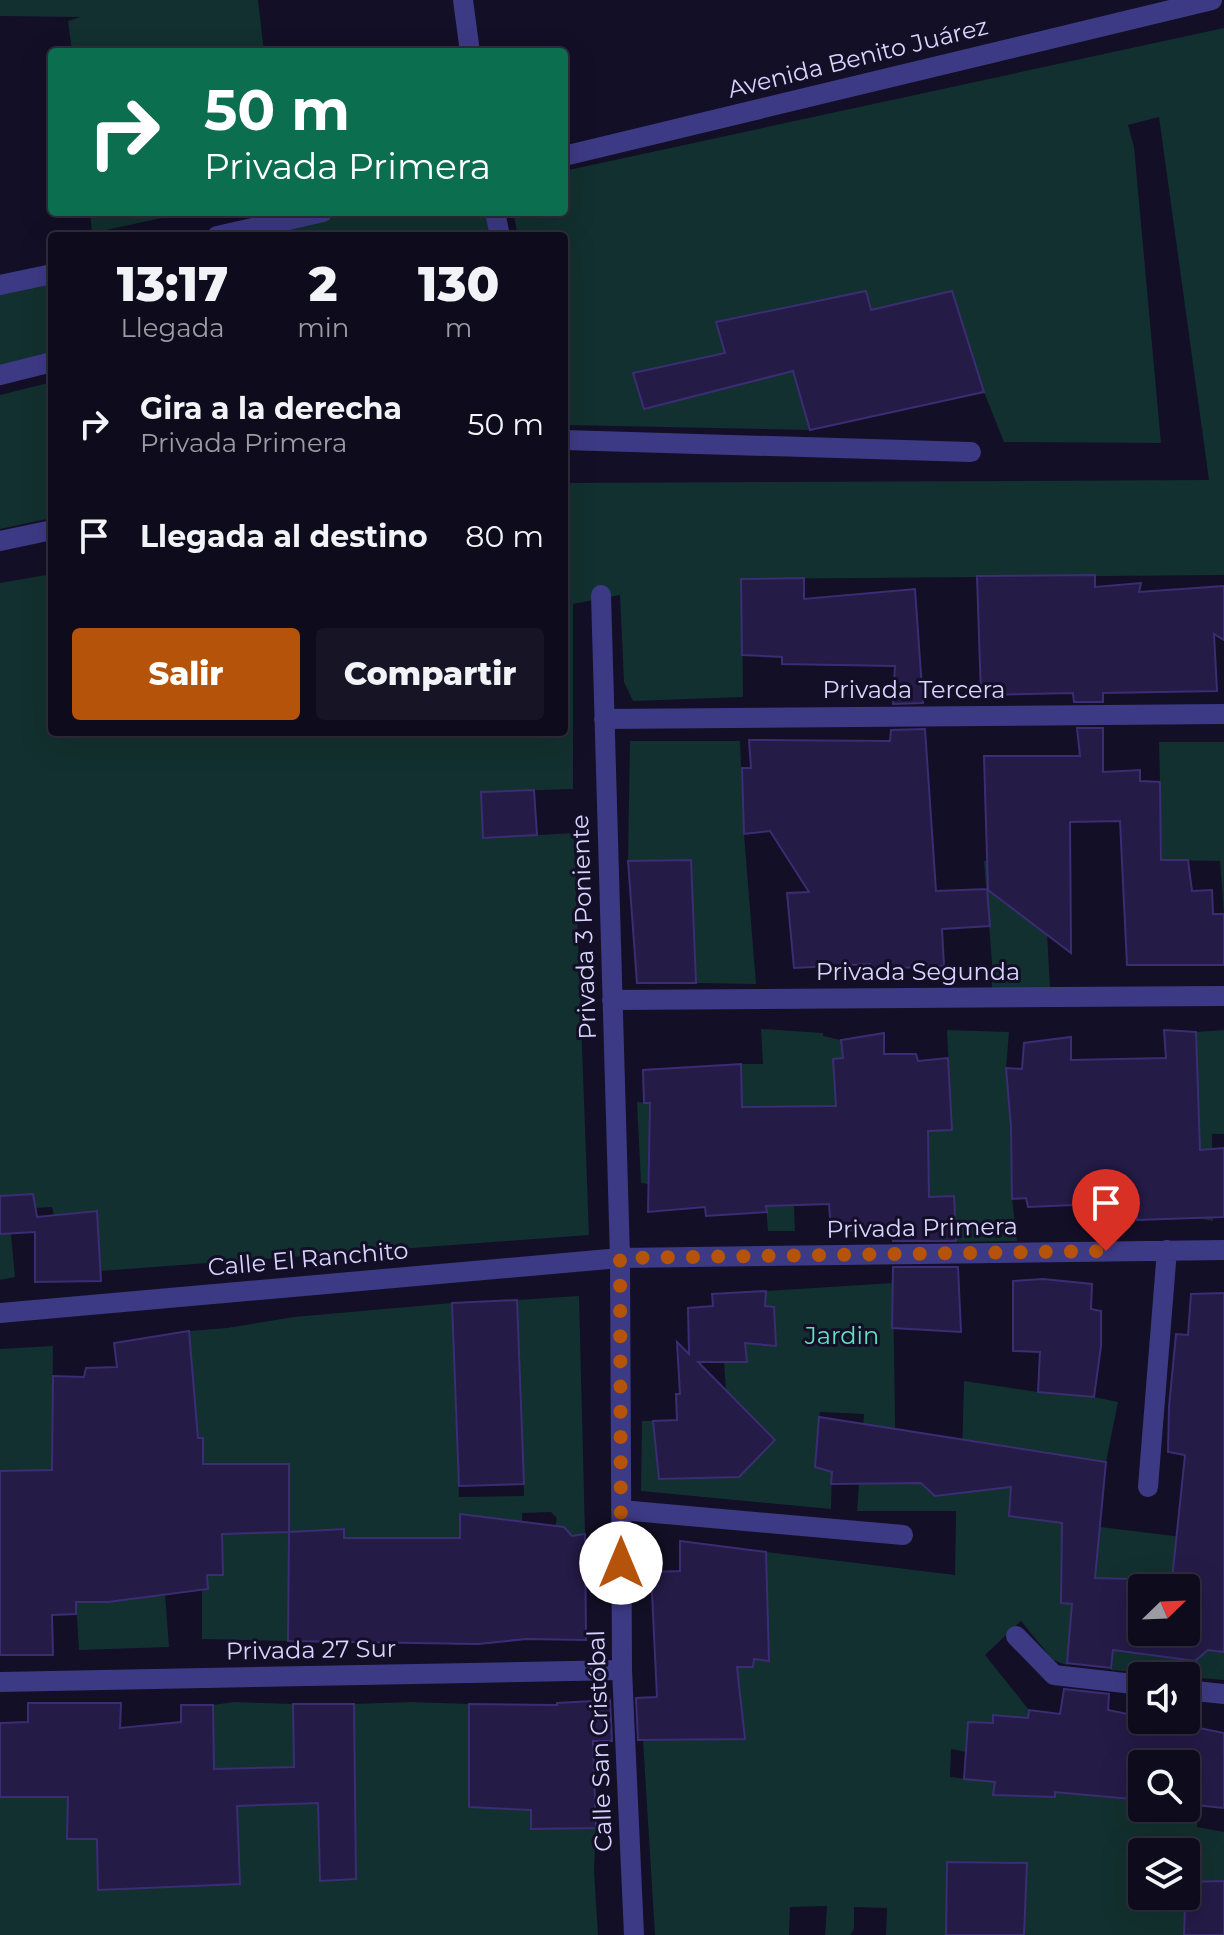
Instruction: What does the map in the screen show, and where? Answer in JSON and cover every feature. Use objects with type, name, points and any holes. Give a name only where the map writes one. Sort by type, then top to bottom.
[{"type":"street","points":[[463,0],[469,48]]},
{"type":"street","name":"Avenida Benito Juárez","points":[[568,155],[1212,0]]},
{"type":"street","points":[[235,232],[305,216]]},
{"type":"street","points":[[0,285],[48,275]]},
{"type":"street","points":[[0,375],[48,363]]},
{"type":"street","points":[[568,440],[971,452]]},
{"type":"street","points":[[0,541],[48,531]]},
{"type":"street","name":"Privada 3 Poniente","points":[[601,595],[620,1258]]},
{"type":"street","name":"Privada Tercera","points":[[604,719],[1224,714]]},
{"type":"street","name":"Privada Segunda","points":[[612,1000],[1224,996]]},
{"type":"street","points":[[1148,1487],[1167,1250]]},
{"type":"street","name":"Privada Primera","points":[[620,1258],[1224,1250]]},
{"type":"street","name":"Calle El Ranchito","points":[[0,1313],[620,1258]]},
{"type":"street","name":"Calle San Cristóbal","points":[[620,1258],[622,1670],[634,1935]]},
{"type":"street","points":[[621,1510],[903,1535]]},
{"type":"street","points":[[1016,1636],[1054,1675],[1128,1683]]},
{"type":"street","name":"Privada 27 Sur","points":[[0,1682],[622,1670]]},
{"type":"street","points":[[1200,1691],[1224,1694]]},
{"type":"green space","points":[[0,0],[258,0],[264,48],[71,48],[68,21],[81,17],[0,16]]},
{"type":"green space","points":[[1224,28],[1224,575],[742,579],[743,697],[633,701],[624,682],[620,595],[573,604],[573,789],[481,792],[483,838],[574,833],[589,1235],[100,1271],[97,1211],[54,1215],[52,1207],[35,1208],[32,1194],[0,1196],[0,583],[48,575],[48,736],[568,736],[568,483],[1209,480],[1159,117],[1128,125],[1134,147],[1161,443],[1004,442],[951,291],[871,310],[865,291],[716,322],[725,353],[634,373],[793,371],[810,430],[568,425],[568,232],[517,232],[514,216],[568,216],[568,170]]},
{"type":"green space","points":[[90,216],[171,216],[97,232],[92,232]]},
{"type":"green space","points":[[316,216],[487,216],[490,232],[250,232]]},
{"type":"green space","points":[[48,281],[48,359],[0,372],[0,292]]},
{"type":"green space","points":[[48,383],[48,519],[0,529],[0,395]]},
{"type":"green space","points":[[630,741],[740,741],[756,984],[696,983],[628,861]]},
{"type":"green space","points":[[1159,742],[1224,742],[1224,916],[1220,861],[1162,860]]},
{"type":"green space","points":[[984,861],[1040,861],[1044,878],[1050,988],[992,989]]},
{"type":"green space","points":[[761,1029],[823,1033],[823,1036],[841,1040],[843,1058],[833,1059],[834,1084],[952,1129],[947,1030],[1009,1032],[1006,1068],[1199,1134],[1196,1032],[1224,1030],[1224,1134],[1212,1134],[1213,1221],[1197,1218],[1011,1130],[1012,1199],[1017,1241],[956,1242],[954,1196],[929,1197],[929,1168],[910,1169],[818,1131],[816,1106],[761,1107],[794,1205],[795,1231],[768,1231],[761,1150],[649,1159],[648,1184],[641,1183],[637,1102],[650,1103],[650,1128],[742,1109],[741,1064],[763,1064]]},
{"type":"green space","points":[[0,1234],[11,1234],[15,1277],[0,1280]]},
{"type":"green space","name":"Jardin","points":[[893,1283],[896,1483],[921,1483],[935,1496],[961,1493],[964,1381],[1094,1397],[1118,1402],[1106,1462],[1014,1448],[1009,1516],[1224,1542],[1198,1574],[1128,1574],[1128,1583],[1062,1577],[1061,1603],[1072,1604],[1067,1665],[1053,1660],[1021,1621],[985,1655],[1029,1710],[1028,1718],[993,1715],[993,1723],[968,1723],[966,1752],[951,1749],[950,1777],[995,1782],[1054,1797],[1055,1765],[1110,1796],[1128,1799],[1128,1822],[1198,1822],[1197,1827],[1224,1832],[1224,1881],[1200,1882],[1200,1838],[1128,1838],[1128,1910],[1185,1910],[1184,1935],[1024,1935],[1027,1863],[948,1862],[946,1935],[886,1935],[887,1908],[854,1907],[854,1929],[850,1935],[825,1935],[827,1906],[790,1907],[789,1935],[655,1935],[643,1740],[745,1739],[681,1676],[655,1679],[655,1643],[716,1668],[752,1667],[754,1659],[768,1661],[766,1552],[955,1575],[956,1511],[857,1511],[864,1414],[820,1412],[815,1466],[832,1472],[831,1509],[641,1491],[642,1421],[653,1421],[660,1479],[726,1477],[732,1467],[741,1475],[774,1440],[726,1391],[724,1362],[745,1343],[776,1346],[774,1307],[765,1306],[766,1291]]},
{"type":"green space","points":[[579,1296],[585,1534],[563,1537],[554,1531],[557,1518],[551,1512],[522,1513],[522,1531],[461,1552],[464,1645],[409,1642],[410,1538],[344,1538],[343,1529],[289,1532],[288,1641],[202,1639],[202,1590],[208,1589],[207,1575],[223,1575],[222,1554],[165,1594],[169,1647],[79,1650],[76,1602],[49,1519],[46,1470],[0,1471],[0,1349],[53,1346],[52,1454],[118,1441],[193,1384],[189,1331],[294,1317],[452,1303],[456,1424],[521,1425],[517,1300]],"holes":[[[458,1461],[523,1462],[524,1496],[459,1497]],[[289,1464],[289,1531],[256,1533]]]},
{"type":"green space","points":[[1113,1650],[1198,1658],[1208,1650],[1224,1652],[1224,1680],[1200,1678],[1200,1662],[1128,1662],[1128,1672],[1111,1670]]},
{"type":"green space","points":[[234,1702],[293,1704],[295,1803],[318,1803],[321,1881],[356,1879],[354,1704],[469,1704],[531,1810],[532,1829],[596,1828],[594,1870],[598,1935],[0,1935],[0,1797],[28,1782],[29,1798],[68,1797],[67,1839],[97,1839],[98,1890],[240,1883],[236,1769],[214,1769],[213,1705]]},
{"type":"green space","points":[[1209,1730],[1200,1803],[1198,1750]]},
{"type":"building","points":[[866,291],[871,310],[952,291],[984,392],[810,430],[793,371],[644,409],[633,373],[725,353],[716,322]]},
{"type":"building","points":[[1095,575],[1095,587],[1141,583],[1139,592],[1224,586],[1224,640],[1214,634],[1217,691],[1103,693],[1103,702],[1074,702],[1073,693],[981,695],[977,576]]},
{"type":"building","points":[[804,578],[804,599],[915,589],[923,703],[893,704],[895,666],[782,664],[782,657],[742,655],[741,579]]},
{"type":"building","points":[[1077,728],[1103,728],[1103,772],[1140,770],[1140,781],[1160,782],[1161,860],[1188,860],[1192,891],[1212,890],[1213,914],[1224,914],[1224,965],[1127,965],[1120,821],[1070,822],[1071,953],[988,890],[984,756],[1080,756]]},
{"type":"building","points":[[925,729],[936,891],[987,889],[990,926],[942,929],[944,966],[871,969],[870,964],[794,968],[787,893],[809,892],[770,831],[744,834],[742,768],[751,768],[749,740],[890,741],[891,730]]},
{"type":"building","points":[[534,790],[537,835],[483,838],[481,792]]},
{"type":"building","points":[[691,860],[696,983],[637,983],[628,861]]},
{"type":"building","points":[[1164,1030],[1196,1032],[1200,1150],[1224,1148],[1224,1217],[1137,1220],[1137,1211],[1075,1214],[1074,1205],[1028,1207],[1026,1198],[1012,1199],[1006,1068],[1022,1069],[1024,1043],[1071,1037],[1071,1060],[1166,1058]]},
{"type":"building","points":[[884,1033],[884,1054],[916,1054],[918,1061],[948,1058],[952,1130],[928,1131],[929,1197],[954,1196],[956,1241],[893,1241],[894,1229],[831,1231],[829,1204],[766,1206],[767,1212],[706,1216],[705,1207],[648,1212],[650,1103],[644,1103],[643,1070],[741,1064],[742,1107],[836,1106],[833,1059],[843,1058],[841,1040]]},
{"type":"building","points":[[33,1194],[37,1217],[97,1211],[101,1281],[35,1282],[35,1232],[0,1234],[0,1196]]},
{"type":"building","points":[[893,1267],[958,1267],[961,1332],[892,1328]]},
{"type":"building","points":[[1043,1279],[1092,1284],[1091,1309],[1101,1311],[1101,1346],[1094,1397],[1038,1392],[1040,1352],[1013,1351],[1013,1281]]},
{"type":"building","points":[[766,1291],[765,1306],[774,1307],[776,1346],[745,1343],[747,1362],[698,1362],[775,1440],[739,1477],[659,1479],[653,1421],[677,1420],[676,1394],[680,1394],[677,1342],[689,1354],[688,1308],[713,1306],[712,1294]]},
{"type":"building","points":[[1224,1293],[1224,1652],[1208,1650],[1195,1661],[1113,1650],[1111,1668],[1067,1663],[1072,1604],[1061,1603],[1062,1523],[1009,1516],[1011,1487],[935,1496],[921,1483],[831,1484],[832,1472],[815,1467],[819,1417],[1106,1462],[1095,1578],[1128,1579],[1128,1646],[1200,1646],[1200,1574],[1173,1574],[1185,1455],[1168,1452],[1169,1407],[1176,1334],[1188,1335],[1191,1294]]},
{"type":"building","points":[[517,1300],[524,1484],[459,1486],[452,1303]]},
{"type":"building","points":[[189,1331],[198,1438],[203,1438],[203,1464],[289,1464],[289,1532],[222,1534],[223,1575],[207,1575],[208,1589],[108,1602],[76,1602],[76,1614],[52,1615],[53,1655],[0,1655],[0,1471],[52,1470],[53,1376],[84,1377],[86,1368],[117,1367],[114,1343]]},
{"type":"building","points":[[460,1514],[564,1527],[572,1536],[585,1534],[586,1640],[526,1639],[478,1644],[288,1641],[289,1532],[344,1529],[344,1538],[460,1538]]},
{"type":"building","points":[[680,1541],[766,1552],[769,1661],[754,1659],[753,1667],[737,1667],[745,1739],[638,1740],[636,1698],[657,1697],[651,1572],[680,1571]]},
{"type":"building","points":[[1064,1689],[1109,1694],[1108,1710],[1128,1714],[1128,1734],[1200,1734],[1200,1728],[1224,1733],[1224,1808],[1200,1805],[1200,1750],[1128,1750],[1128,1799],[1055,1792],[1055,1797],[993,1795],[995,1782],[964,1779],[968,1722],[993,1723],[993,1715],[1028,1718],[1029,1710],[1060,1714]]},
{"type":"building","points":[[610,1700],[612,1741],[593,1741],[596,1828],[531,1829],[531,1810],[469,1807],[469,1704],[557,1705]]},
{"type":"building","points":[[28,1703],[121,1703],[120,1728],[181,1722],[181,1705],[213,1705],[214,1769],[294,1767],[293,1704],[354,1704],[356,1879],[320,1881],[318,1803],[237,1806],[240,1884],[98,1890],[97,1839],[67,1839],[68,1797],[0,1797],[0,1723],[28,1722]]},
{"type":"building","points":[[947,1862],[1027,1863],[1024,1935],[946,1935]]},
{"type":"building","points":[[1224,1881],[1224,1935],[1184,1935],[1185,1910],[1200,1910],[1200,1882]]},
{"type":"route","points":[[621,1563],[620,1258],[1106,1251]]}]
